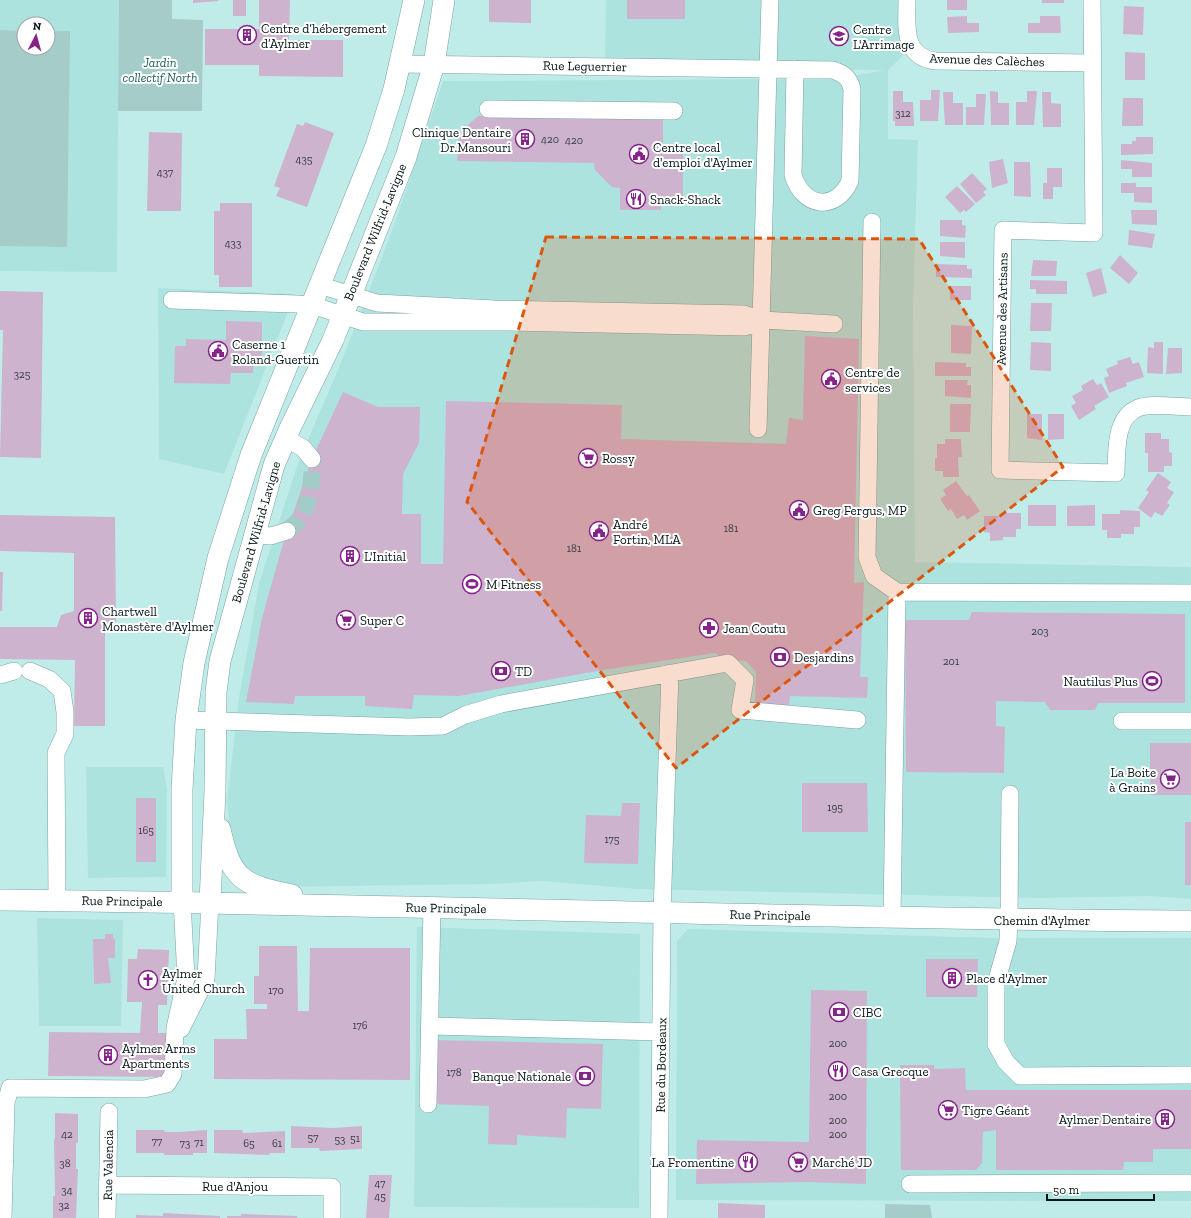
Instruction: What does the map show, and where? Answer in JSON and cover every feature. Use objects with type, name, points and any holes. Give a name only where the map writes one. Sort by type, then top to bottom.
[{"type":"main road","name":"Boulevard Wilfrid-Lavigne","points":[[182,901],[182,789],[186,720],[194,663],[206,603],[231,512],[251,455],[376,146],[400,64],[414,0]]},
{"type":"main road","name":"Boulevard Wilfrid-Lavigne","points":[[210,902],[215,791],[215,721],[220,661],[270,478],[285,438],[333,340],[406,157],[434,64],[444,0]]},
{"type":"main road","points":[[215,791],[218,824],[223,846],[231,866],[236,873],[252,885],[345,905]]},
{"type":"main road","name":"Rue Principale","points":[[0,900],[182,901],[892,918]]},
{"type":"main road","name":"Chemin d'Aylmer","points":[[892,918],[1191,921]]},
{"type":"street","points":[[758,429],[770,0]]},
{"type":"street","name":"Avenue des Calèches","points":[[907,0],[909,40],[916,53],[921,58],[935,61],[1092,63]]},
{"type":"street","name":"Avenue des Artisans","points":[[1092,0],[1094,233],[1003,230],[1000,470],[1116,473],[1120,430],[1126,417],[1138,408],[1191,407]]},
{"type":"street","name":"Rue Leguerrier","points":[[400,64],[795,69],[833,70],[844,74],[850,80],[852,89],[850,181],[846,190],[828,201],[820,202],[809,200],[802,194],[796,185],[793,175],[795,69]]},
{"type":"street","points":[[488,109],[674,110]]},
{"type":"street","points":[[872,222],[867,557],[874,576],[897,592],[1191,593]]},
{"type":"street","points":[[320,285],[350,296],[377,303],[494,309],[744,314],[762,320],[834,324]]},
{"type":"street","points":[[172,300],[312,305],[342,317],[363,322],[505,322],[745,327],[762,320]]},
{"type":"street","points":[[285,438],[303,448],[312,459]]},
{"type":"street","points":[[254,535],[271,536],[287,531]]},
{"type":"street","points":[[892,918],[897,592]]},
{"type":"street","points":[[186,720],[408,727],[443,726],[465,715],[501,704],[728,663],[745,680],[740,710],[857,720]]},
{"type":"street","points":[[15,672],[49,679],[62,690],[65,712],[65,734],[56,753],[57,900]]},
{"type":"street","name":"Rue du Bordeaux","points":[[659,1218],[662,913],[670,673]]},
{"type":"street","points":[[1122,721],[1191,721]]},
{"type":"street","points":[[1010,794],[1008,941],[996,983],[996,1044],[1006,1062],[1020,1076],[1191,1075]]},
{"type":"street","points":[[3,1218],[6,1103],[10,1088],[108,1090],[158,1087],[167,1084],[173,1074],[174,1039],[186,978],[182,901]]},
{"type":"street","points":[[174,1039],[206,979],[210,902]]},
{"type":"street","points":[[428,1104],[432,907]]},
{"type":"street","points":[[430,1026],[661,1032]]},
{"type":"street","name":"Rue Valencia","points":[[107,1218],[109,1112]]},
{"type":"street","points":[[910,1184],[1191,1183]]},
{"type":"street","name":"Rue d'Anjou","points":[[108,1185],[332,1187],[332,1218]]},
{"type":"highlighted area","points":[[546,237],[919,239],[1063,467],[676,768],[467,502]]},
{"type":"shaded area","points":[[0,0],[119,0],[117,272],[0,271]]},
{"type":"shaded area","points":[[606,0],[907,0],[912,47],[888,70],[888,139],[918,140],[913,306],[915,562],[1191,567],[1191,899],[1148,896],[1041,898],[638,889],[542,881],[493,884],[268,887],[233,857],[227,801],[239,698],[259,584],[298,463],[340,365],[391,234],[443,81],[836,79],[885,70],[605,67]]},
{"type":"shaded area","points":[[158,288],[295,294],[224,474],[159,459]]},
{"type":"shaded area","points":[[86,767],[163,767],[167,788],[166,877],[88,878]]},
{"type":"shaded area","points":[[37,918],[123,920],[121,1026],[39,1026]]},
{"type":"shaded area","points":[[417,927],[640,934],[639,1208],[414,1207]]},
{"type":"shaded area","points":[[688,929],[994,938],[1191,938],[1191,1201],[676,1200],[677,941]]},
{"type":"green space","name":"Jardin collectif North","points":[[119,0],[172,0],[172,19],[203,20],[202,111],[118,111]]},
{"type":"green space","points":[[0,30],[16,31],[16,56],[56,56],[56,31],[70,31],[67,247],[0,246]]},
{"type":"green space","points":[[885,1204],[930,1205],[932,1218],[885,1218]]},
{"type":"building","points":[[193,0],[218,0],[218,1],[193,3]]},
{"type":"building","name":"Centre d’hébergement d’Aylmer","points":[[233,0],[246,0],[246,16],[233,16]]},
{"type":"building","name":"Centre d’hébergement d’Aylmer","points":[[259,0],[290,0],[289,40],[343,40],[343,77],[259,76],[259,65],[205,65],[205,29],[259,29]]},
{"type":"building","points":[[489,0],[531,0],[531,23],[489,22]]},
{"type":"building","points":[[627,0],[685,0],[685,19],[627,19]]},
{"type":"building","points":[[947,0],[967,0],[967,10],[947,10]]},
{"type":"building","points":[[1042,0],[1064,0],[1064,3],[1042,3]]},
{"type":"building","points":[[1124,6],[1144,7],[1143,35],[1123,34]]},
{"type":"building","points":[[967,16],[967,23],[979,23],[979,32],[948,33],[947,17]]},
{"type":"building","points":[[1040,16],[1060,16],[1061,33],[1028,33],[1028,23],[1040,23]]},
{"type":"building","points":[[1125,52],[1145,53],[1145,80],[1125,80]]},
{"type":"building","points":[[931,90],[940,90],[938,121],[920,121],[920,100],[931,100]]},
{"type":"building","points":[[893,91],[903,91],[903,102],[913,102],[914,126],[895,126],[895,121],[893,121]]},
{"type":"building","points":[[990,91],[998,92],[998,103],[1009,103],[1009,125],[991,125]]},
{"type":"building","points":[[1027,91],[1037,91],[1034,125],[1016,125],[1016,102],[1027,102]]},
{"type":"building","points":[[943,92],[953,92],[953,103],[963,103],[963,125],[945,125]]},
{"type":"building","points":[[1042,92],[1051,92],[1051,103],[1061,104],[1061,127],[1043,127]]},
{"type":"building","points":[[976,94],[986,94],[984,125],[966,125],[966,107],[976,107]]},
{"type":"building","points":[[1123,98],[1143,98],[1143,126],[1122,126]]},
{"type":"building","points":[[478,116],[663,119],[663,146],[683,146],[683,199],[661,199],[661,210],[620,210],[620,188],[612,187],[595,170],[594,163],[457,161],[459,133]]},
{"type":"building","points":[[305,122],[334,133],[307,207],[276,196],[280,188],[274,186],[297,124],[303,126]]},
{"type":"building","points":[[149,132],[182,133],[181,211],[147,211]]},
{"type":"building","points":[[1136,137],[1153,137],[1153,154],[1121,155],[1121,144],[1132,144],[1132,141],[1136,141]]},
{"type":"building","points":[[1003,159],[1008,183],[992,188],[989,162]]},
{"type":"building","points":[[1121,160],[1152,163],[1152,177],[1132,177],[1132,169],[1121,169]]},
{"type":"building","points":[[1014,162],[1030,162],[1031,197],[1014,196]]},
{"type":"building","points":[[1047,168],[1062,168],[1062,187],[1053,187],[1053,199],[1043,199],[1043,183],[1047,183]]},
{"type":"building","points":[[972,173],[987,189],[983,192],[986,195],[976,203],[960,184]]},
{"type":"building","points":[[1121,183],[1136,183],[1136,187],[1152,187],[1152,203],[1134,202],[1134,193],[1121,193]]},
{"type":"building","points":[[957,186],[975,204],[966,212],[964,210],[960,213],[945,197]]},
{"type":"building","points":[[220,203],[252,203],[252,287],[219,287],[219,275],[214,275],[214,211],[220,211]]},
{"type":"building","points":[[1131,210],[1157,210],[1157,225],[1132,224]]},
{"type":"building","points":[[940,220],[962,220],[962,225],[966,226],[965,238],[940,236]]},
{"type":"building","points":[[1129,230],[1155,234],[1152,248],[1128,245]]},
{"type":"building","points":[[940,242],[965,242],[965,258],[940,256]]},
{"type":"building","points":[[1120,255],[1138,273],[1129,284],[1110,268]]},
{"type":"building","points":[[1033,260],[1057,261],[1056,276],[1031,276]]},
{"type":"building","points":[[936,264],[967,265],[967,269],[972,269],[972,278],[936,277]]},
{"type":"building","points":[[1101,268],[1107,293],[1093,297],[1086,273]]},
{"type":"building","points":[[1030,280],[1067,281],[1067,294],[1036,294],[1036,289],[1030,289]]},
{"type":"building","points":[[950,286],[971,286],[971,300],[950,300]]},
{"type":"building","points":[[0,291],[43,292],[41,458],[0,457],[3,330],[0,330]]},
{"type":"building","points":[[1031,303],[1052,303],[1051,331],[1030,331]]},
{"type":"building","name":"Caserne 1 Roland-Guertin","points":[[226,321],[262,322],[262,357],[254,356],[253,373],[231,373],[230,384],[174,383],[175,346],[186,346],[186,339],[226,340]]},
{"type":"building","points":[[951,325],[972,326],[971,354],[951,353]]},
{"type":"building","points":[[805,336],[859,339],[854,583],[864,582],[860,677],[868,677],[867,698],[790,696],[789,707],[755,705],[756,672],[746,661],[725,660],[715,653],[603,670],[459,696],[414,695],[412,709],[365,706],[365,696],[295,696],[294,704],[246,702],[262,618],[284,540],[311,461],[343,392],[378,407],[420,407],[419,443],[403,474],[402,514],[421,514],[421,564],[443,564],[446,401],[622,405],[621,439],[786,444],[789,418],[803,420]]},
{"type":"building","points":[[1031,342],[1051,343],[1051,371],[1030,370]]},
{"type":"building","points":[[1154,342],[1163,342],[1163,374],[1147,373],[1148,347],[1154,348]]},
{"type":"building","points":[[1168,348],[1182,348],[1182,373],[1166,374]]},
{"type":"building","points":[[1130,357],[1133,364],[1139,362],[1144,377],[1126,383],[1127,386],[1109,393],[1104,378],[1109,376],[1106,369],[1118,364],[1117,361]]},
{"type":"building","points":[[935,362],[966,363],[966,367],[971,367],[971,376],[935,376]]},
{"type":"building","points":[[1093,379],[1097,385],[1101,383],[1109,397],[1094,406],[1096,409],[1079,420],[1071,406],[1076,403],[1072,396],[1083,390],[1081,386]]},
{"type":"building","points":[[945,380],[968,380],[967,385],[971,385],[971,398],[945,396]]},
{"type":"building","points":[[950,404],[971,404],[970,432],[950,432]]},
{"type":"building","points":[[1027,414],[1042,414],[1042,440],[1027,438]]},
{"type":"building","points":[[1048,414],[1064,414],[1064,439],[1048,440]]},
{"type":"building","points":[[1145,433],[1161,433],[1161,439],[1169,439],[1169,452],[1172,453],[1172,466],[1164,466],[1164,472],[1148,472],[1148,453],[1145,453]]},
{"type":"building","points":[[945,439],[961,439],[962,457],[958,457],[959,477],[943,477],[943,471],[935,471],[937,444],[945,444]]},
{"type":"building","points":[[1158,473],[1171,482],[1167,488],[1174,492],[1167,503],[1170,505],[1162,516],[1155,512],[1151,518],[1138,508],[1149,492],[1146,490]]},
{"type":"building","points":[[956,481],[967,496],[969,495],[980,511],[967,520],[964,515],[957,519],[951,509],[948,511],[940,499],[946,495],[943,490]]},
{"type":"building","points":[[1028,505],[1056,505],[1056,526],[1028,526]]},
{"type":"building","points":[[1095,505],[1095,526],[1067,526],[1067,506]]},
{"type":"building","points":[[1120,510],[1140,511],[1140,527],[1134,527],[1134,534],[1121,534],[1121,538],[1107,538],[1107,530],[1102,530],[1102,514],[1120,514]]},
{"type":"building","points":[[1002,513],[1021,513],[1021,529],[1016,529],[1016,537],[1003,537],[1003,540],[990,541],[990,533],[984,532],[984,516],[1002,516]]},
{"type":"building","name":"Chartwell Monastère d'Aylmer","points":[[0,515],[115,517],[116,622],[105,622],[105,726],[74,726],[75,660],[0,659],[0,627],[57,627],[61,615],[74,611],[74,553],[0,551]]},
{"type":"building","points":[[0,572],[3,572],[2,611],[0,611]]},
{"type":"building","points":[[972,612],[1185,614],[1185,703],[1098,703],[1095,710],[1050,710],[1045,702],[996,701],[996,726],[1005,727],[1004,773],[906,772],[905,620],[969,620]]},
{"type":"building","name":"La Boite à Grains","points":[[1150,743],[1191,743],[1191,795],[1150,795]]},
{"type":"building","points":[[802,783],[867,783],[868,832],[802,832]]},
{"type":"building","points":[[136,798],[156,798],[156,862],[136,862]]},
{"type":"building","points":[[622,803],[640,803],[638,864],[584,863],[586,815],[621,816]]},
{"type":"building","points":[[1185,822],[1191,822],[1191,885],[1185,885]]},
{"type":"building","points":[[105,934],[113,934],[113,938],[115,939],[115,958],[108,958],[111,983],[94,984],[93,939],[105,939]]},
{"type":"building","points":[[259,946],[297,946],[298,1011],[309,1011],[310,948],[410,948],[410,1080],[214,1079],[214,1039],[247,1039],[246,1009],[267,1009],[267,1004],[254,1004],[254,976],[259,976]]},
{"type":"building","name":"Aylmer Arms Apartments","points":[[138,949],[169,950],[167,1005],[158,1005],[158,1033],[167,1033],[167,1077],[48,1076],[49,1032],[140,1033],[142,1002],[127,1002],[128,959],[137,959]]},
{"type":"building","name":"Place d'Aylmer","points":[[926,959],[978,959],[977,997],[926,997]]},
{"type":"building","points":[[811,990],[867,991],[866,1184],[806,1182],[696,1184],[697,1140],[809,1142]]},
{"type":"building","points":[[433,1040],[603,1044],[601,1109],[567,1108],[566,1138],[517,1135],[517,1145],[488,1144],[489,1106],[431,1104]]},
{"type":"building","points":[[900,1065],[934,1065],[934,1069],[965,1068],[966,1090],[1191,1090],[1191,1149],[1153,1149],[1153,1162],[1124,1162],[1123,1170],[996,1170],[996,1130],[983,1132],[982,1163],[976,1170],[901,1170]]},
{"type":"building","points":[[55,1113],[78,1114],[78,1143],[76,1143],[76,1169],[78,1169],[76,1218],[53,1218],[53,1196],[55,1196]]},
{"type":"building","points":[[291,1126],[333,1128],[362,1126],[362,1149],[320,1151],[319,1148],[291,1148]]},
{"type":"building","points":[[136,1130],[164,1130],[165,1132],[178,1132],[207,1130],[207,1153],[193,1153],[193,1155],[164,1155],[164,1153],[136,1153]]},
{"type":"building","points":[[214,1130],[242,1130],[243,1133],[285,1131],[285,1153],[270,1153],[269,1155],[214,1153]]},
{"type":"building","points":[[369,1175],[392,1175],[389,1218],[366,1218]]},
{"type":"building","points":[[718,1203],[765,1205],[765,1218],[718,1218]]},
{"type":"building","points":[[163,1213],[220,1216],[220,1218],[136,1218],[136,1215],[163,1216]]},
{"type":"building","points":[[241,1214],[297,1216],[297,1218],[227,1218],[227,1216],[241,1216]]},
{"type":"tunnel","points":[[287,531],[299,520],[306,507],[311,482],[312,459]]},
{"type":"place","name":"Centre d’hébergement d’Aylmer","points":[[247,35]]},
{"type":"place","name":"Centre L'Arrimage","points":[[839,36]]},
{"type":"place","name":"Clinique Dentaire Dr.Mansouri","points":[[525,139]]},
{"type":"place","name":"Centre local d'emploi d'Aylmer","points":[[639,154]]},
{"type":"place","name":"Snack-Shack","points":[[636,199]]},
{"type":"place","name":"Caserne 1 Roland-Guertin","points":[[218,351]]},
{"type":"place","name":"Centre de services","points":[[831,379]]},
{"type":"place","name":"Rossy","points":[[588,458]]},
{"type":"place","name":"Greg Fergus, MP","points":[[799,510]]},
{"type":"place","name":"André Fortin, MLA","points":[[599,531]]},
{"type":"place","name":"L'Initial","points":[[350,556]]},
{"type":"place","name":"M Fitness","points":[[472,584]]},
{"type":"place","name":"Chartwell Monastère d'Aylmer","points":[[88,618]]},
{"type":"place","name":"Super C","points":[[346,620]]},
{"type":"place","name":"Jean Coutu","points":[[709,628]]},
{"type":"place","name":"Desjardins","points":[[780,657]]},
{"type":"place","name":"TD","points":[[501,671]]},
{"type":"place","name":"Nautilus Plus","points":[[1152,681]]},
{"type":"place","name":"La Boite à Grains","points":[[1170,779]]},
{"type":"place","name":"Place d'Aylmer","points":[[952,978]]},
{"type":"place","name":"Aylmer United Church","points":[[148,980]]},
{"type":"place","name":"CIBC","points":[[839,1012]]},
{"type":"place","name":"Aylmer Arms Apartments","points":[[108,1055]]},
{"type":"place","name":"Casa Grecque","points":[[838,1071]]},
{"type":"place","name":"Banque Nationale","points":[[585,1076]]},
{"type":"place","name":"Tigre Géant","points":[[948,1110]]},
{"type":"place","name":"Aylmer Dentaire","points":[[1165,1119]]},
{"type":"place","name":"La Fromentine","points":[[748,1162]]},
{"type":"place","name":"Marché JD","points":[[798,1162]]}]
